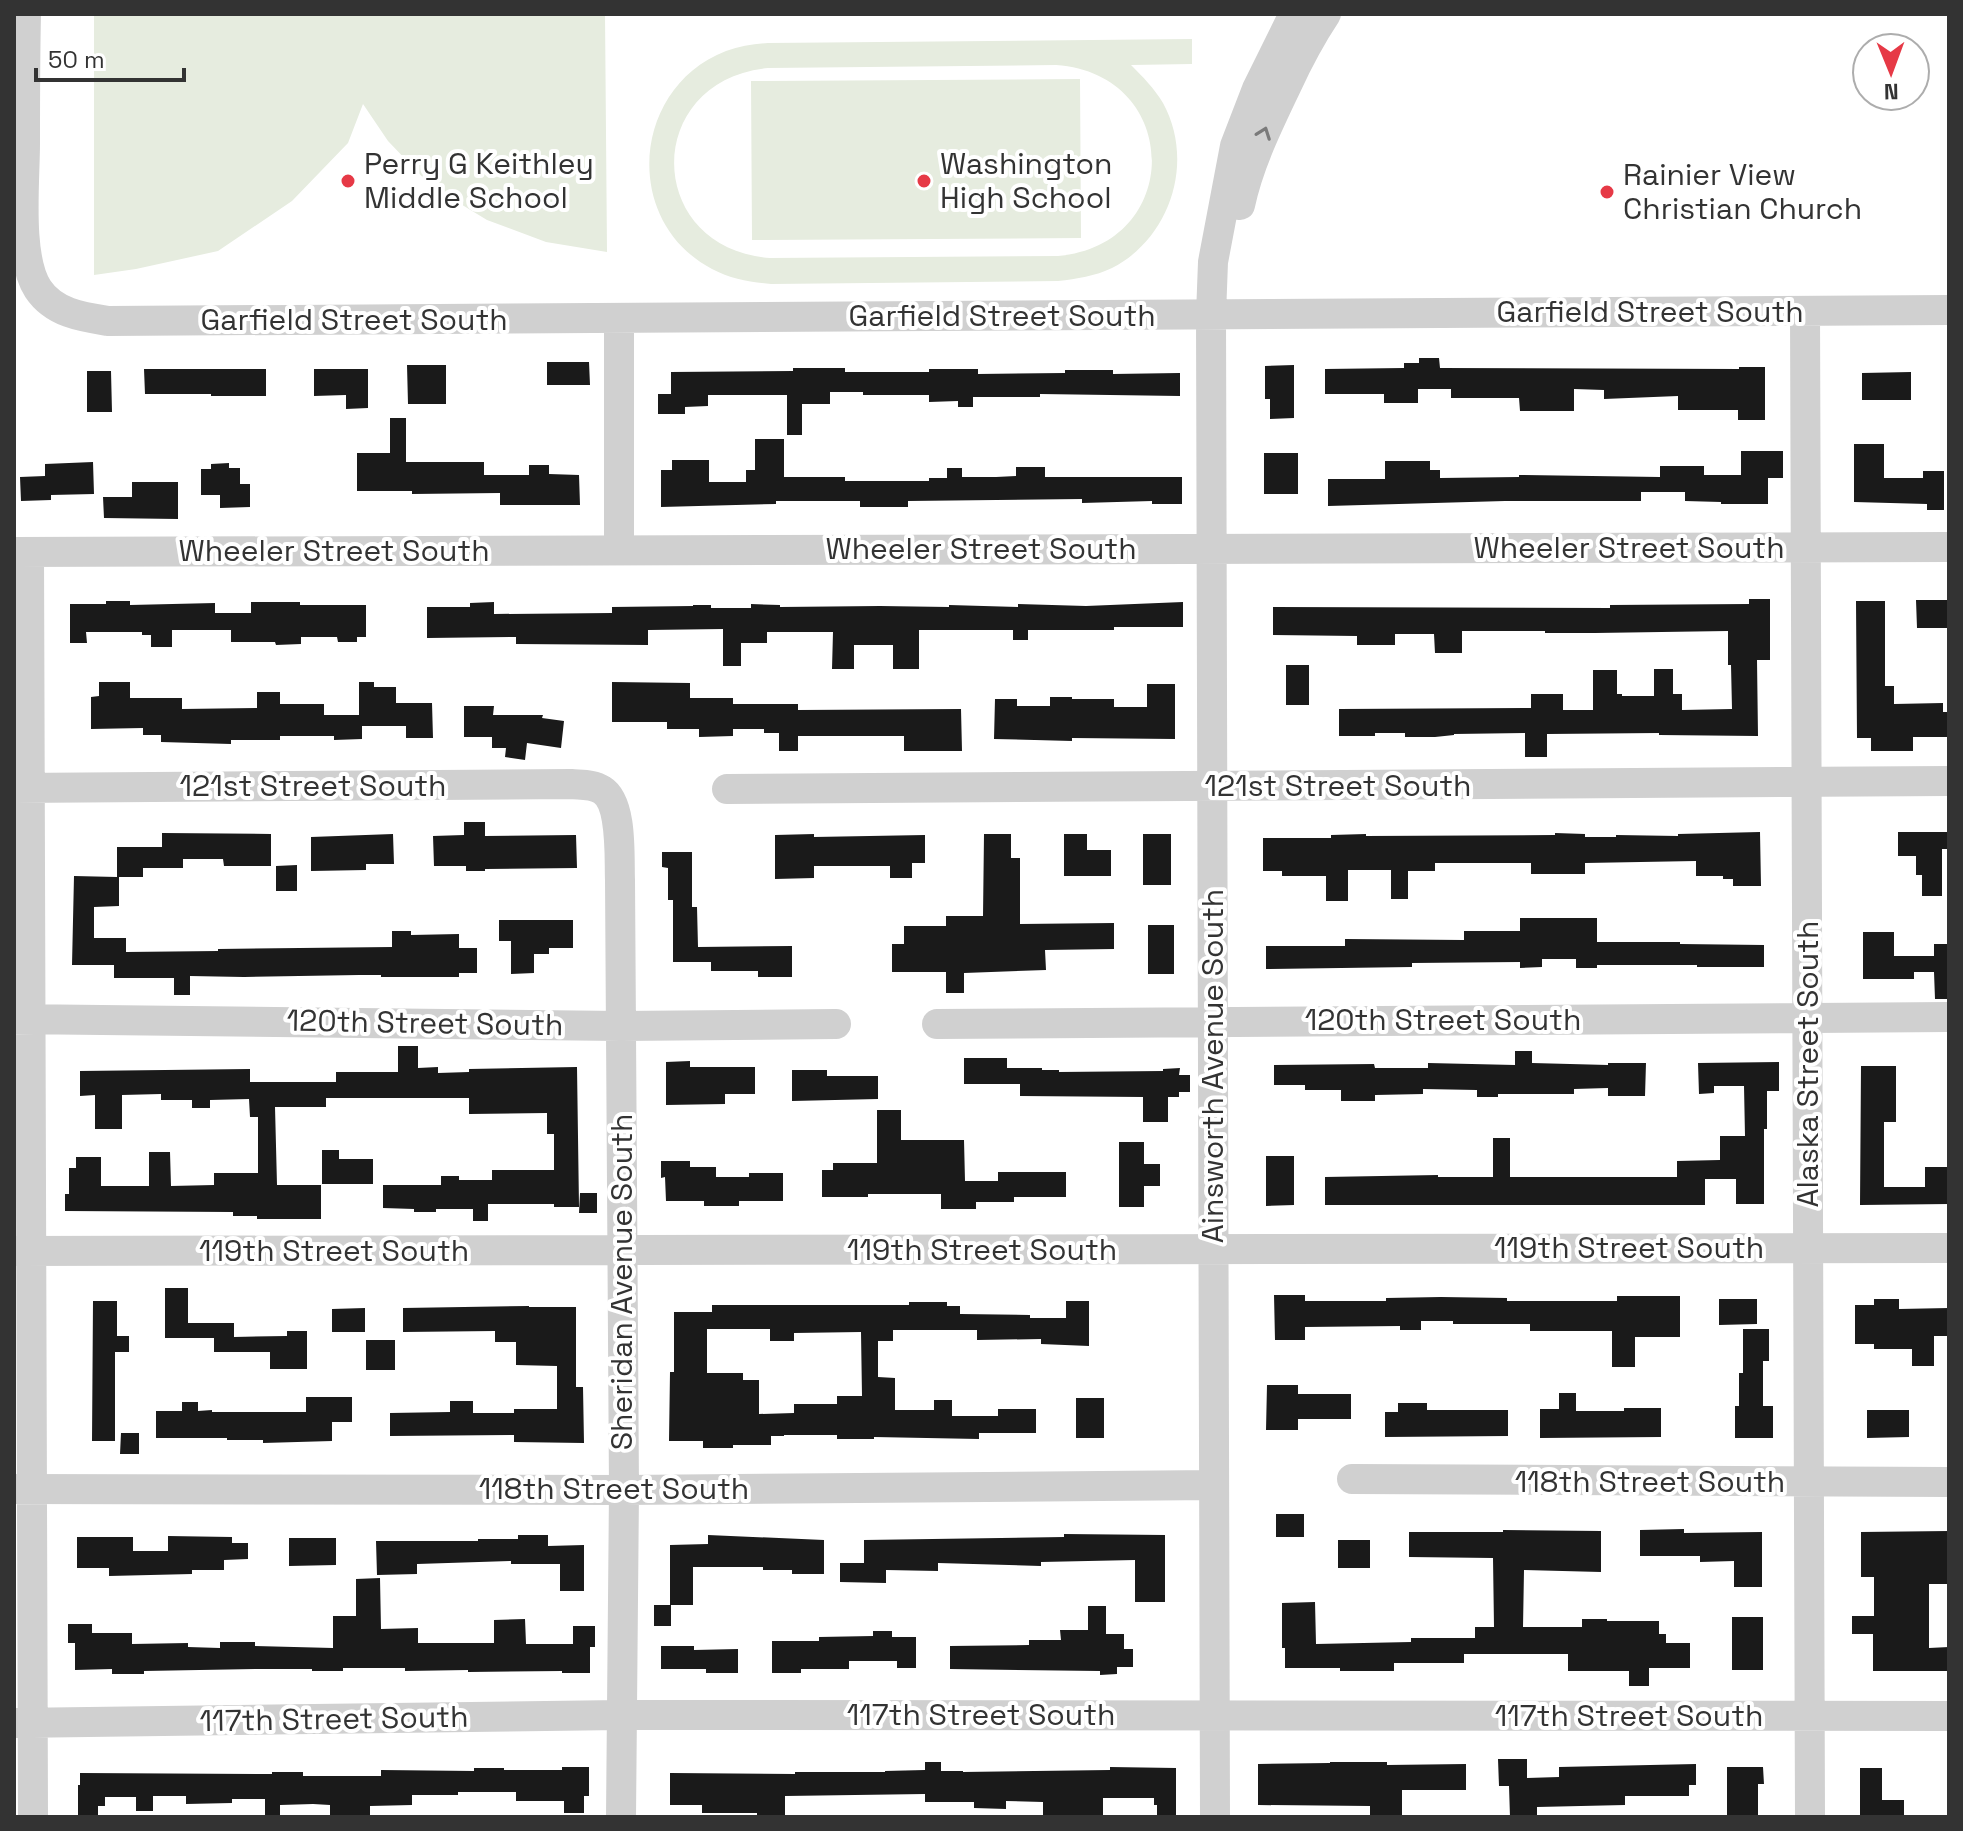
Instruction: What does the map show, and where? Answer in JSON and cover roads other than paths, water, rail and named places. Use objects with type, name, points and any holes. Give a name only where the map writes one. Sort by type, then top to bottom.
[{"type":"street","name":"Garfield Street South","points":[[26,14],[24,215],[32,277],[40,291],[57,307],[74,315],[108,321],[1949,310]]},
{"type":"street","name":"Ainsworth Avenue South","points":[[1215,1817],[1213,262],[1235,146],[1257,89],[1294,14]]},
{"type":"street","name":"Ainsworth Avenue South","points":[[1211,315],[1226,275],[1244,187],[1268,123],[1307,42],[1326,14]]},
{"type":"street","name":"Alaska Street South","points":[[1805,311],[1810,1817]]},
{"type":"street","points":[[619,318],[619,550]]},
{"type":"street","name":"Wheeler Street South","points":[[22,552],[1949,547]]},
{"type":"street","points":[[22,552],[24,1723],[33,1817]]},
{"type":"street","name":"121st Street South","points":[[727,789],[1949,781]]},
{"type":"street","name":"121st Street South","points":[[22,788],[571,784],[593,786],[609,796]]},
{"type":"street","name":"Sheridan Avenue South","points":[[609,796],[615,808],[618,840],[621,1026],[624,1490],[621,1817]]},
{"type":"street","name":"120th Street South","points":[[937,1024],[1949,1017]]},
{"type":"street","name":"120th Street South","points":[[22,1019],[621,1026],[836,1024]]},
{"type":"street","name":"119th Street South","points":[[23,1251],[1949,1248]]},
{"type":"street","name":"118th Street South","points":[[1352,1479],[1949,1482]]},
{"type":"street","name":"118th Street South","points":[[23,1489],[624,1490],[1214,1485]]},
{"type":"street","name":"117th Street South","points":[[24,1723],[621,1715],[1949,1716]]},
{"type":"place","name":"Perry G Keithley Middle School","points":[[348,181]]},
{"type":"place","name":"Washington High School","points":[[924,181]]},
{"type":"place","name":"Rainier View Christian Church","points":[[1607,192]]}]
